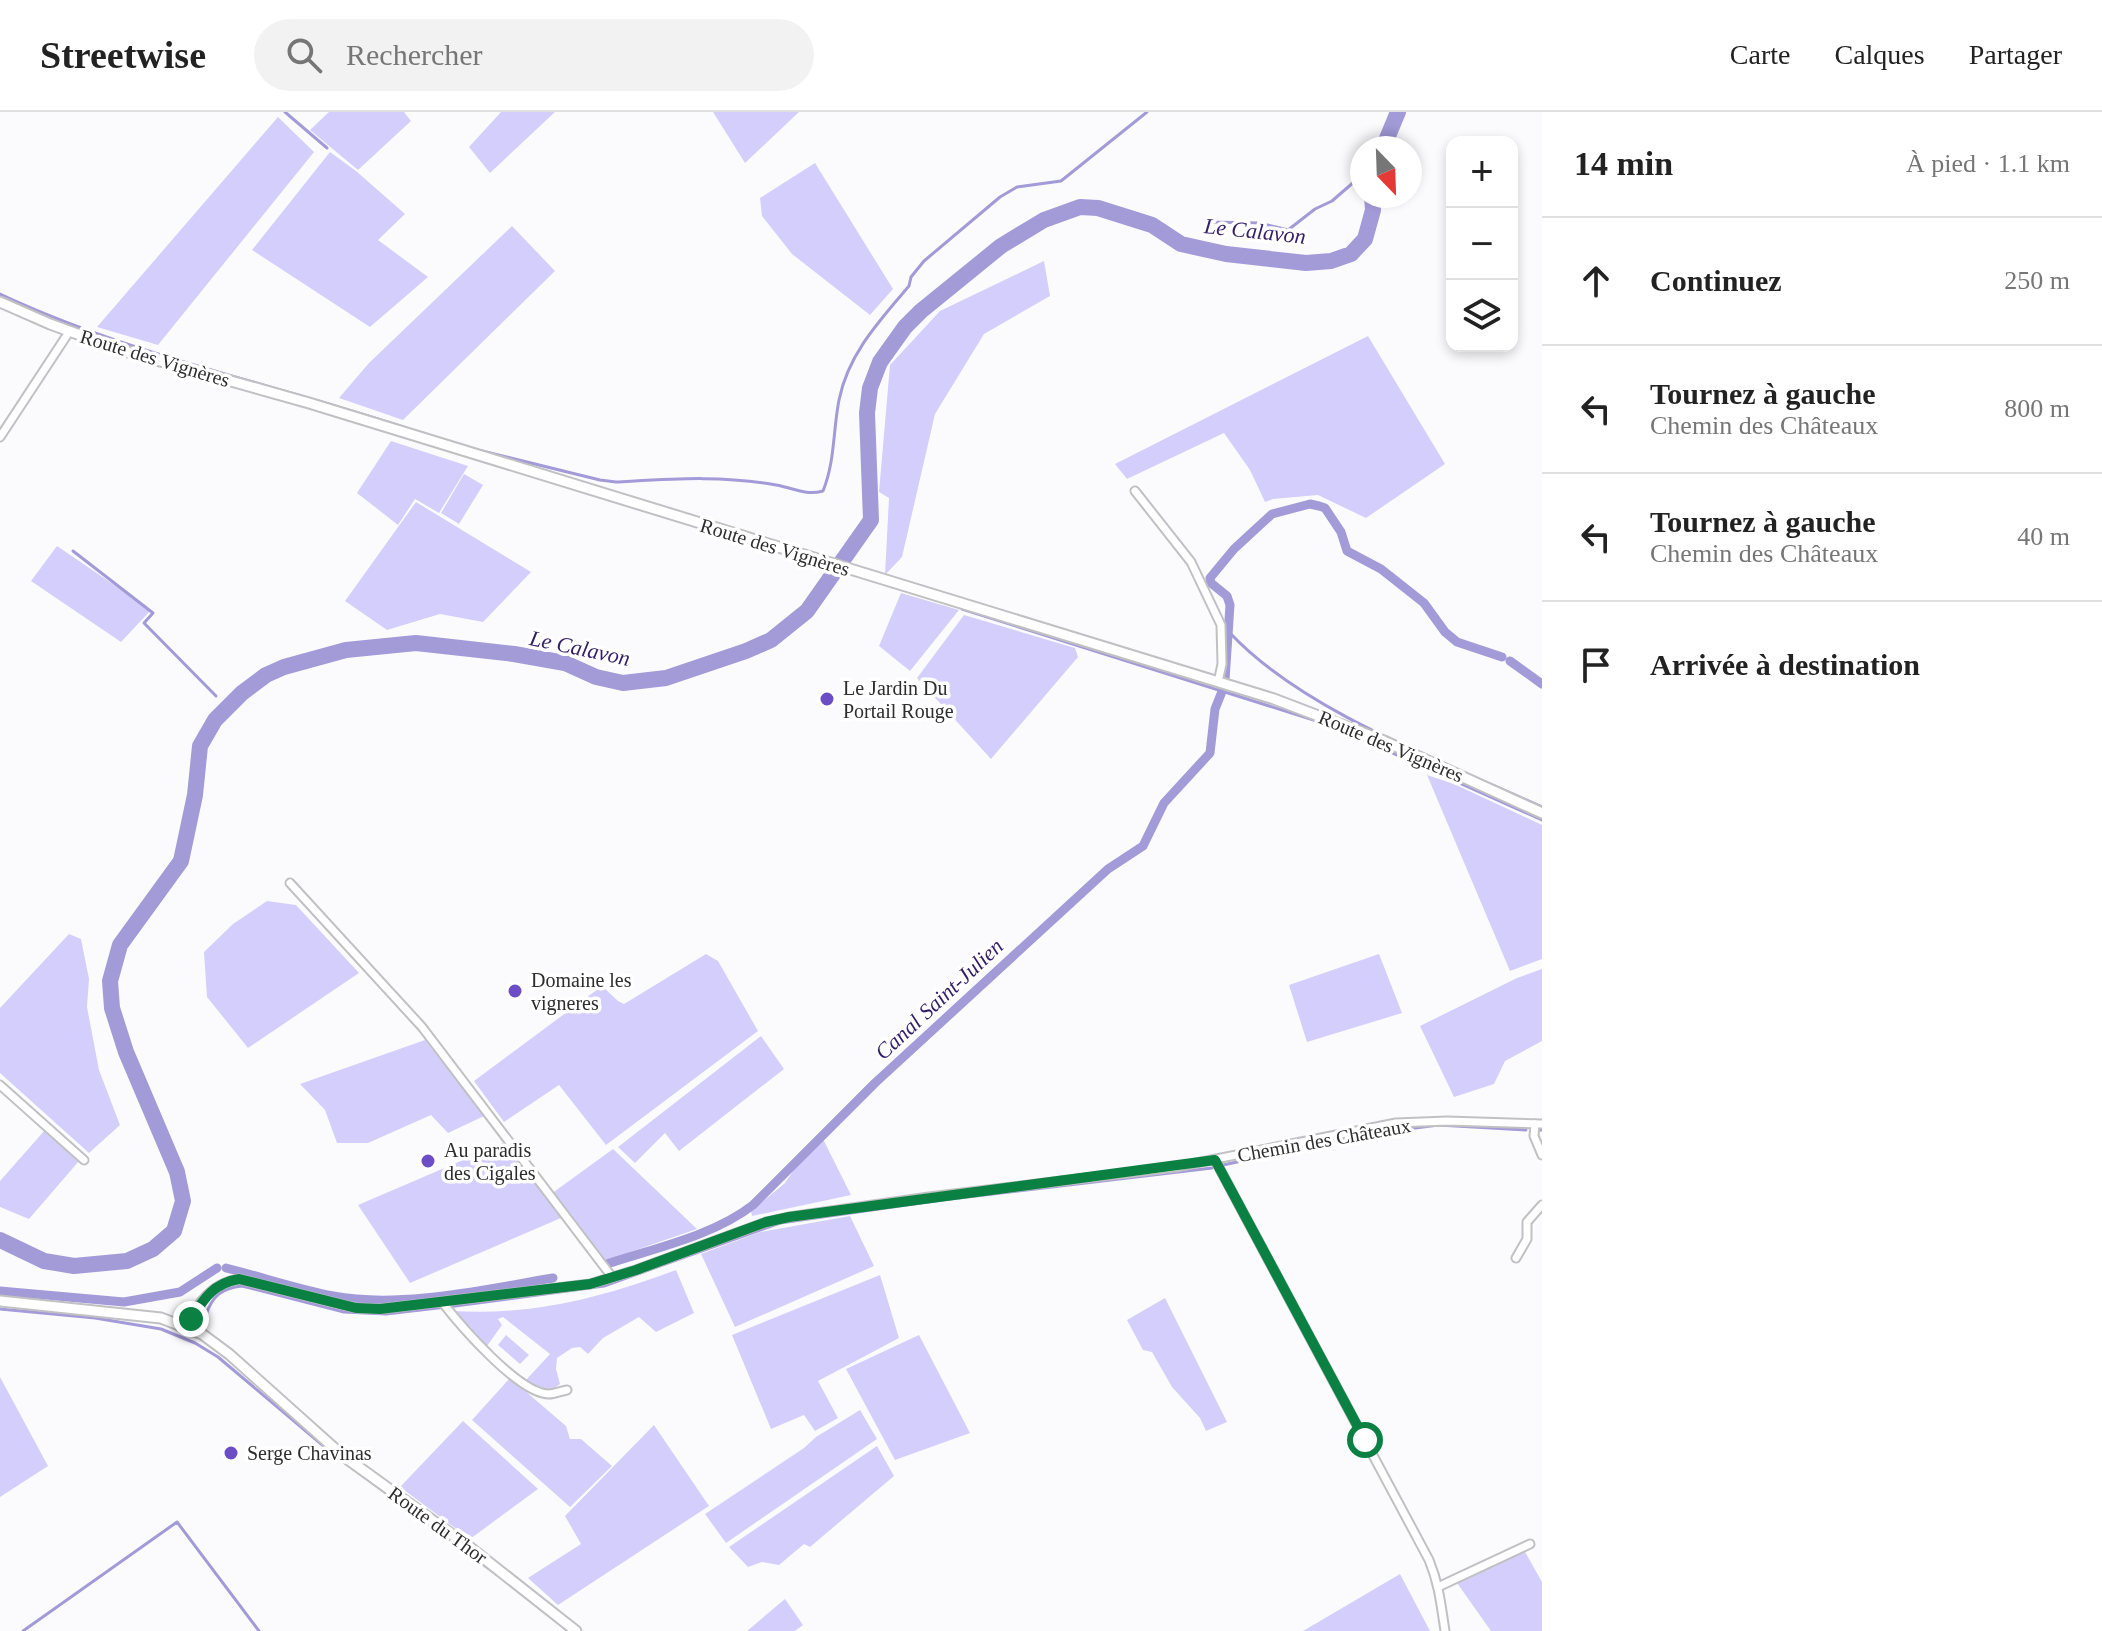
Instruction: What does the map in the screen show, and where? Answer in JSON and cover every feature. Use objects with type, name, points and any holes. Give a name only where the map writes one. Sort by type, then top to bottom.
[{"type":"street","name":"Route des Vignères","points":[[0,302],[69,332],[133,354],[309,403],[1330,718],[1542,813]]},
{"type":"street","points":[[0,437],[69,332]]},
{"type":"street","points":[[1135,491],[1191,562],[1221,625],[1223,683]]},
{"type":"street","points":[[290,883],[422,1027],[612,1277]]},
{"type":"street","points":[[0,1085],[84,1160]]},
{"type":"street","name":"Chemin des Châteaux","points":[[189,1327],[191,1319],[214,1288],[226,1281],[239,1279],[356,1308],[380,1309],[442,1302],[575,1286],[612,1277],[766,1222],[929,1197],[1215,1160],[1396,1123],[1539,1124]]},
{"type":"street","points":[[1539,1124],[1534,1136],[1542,1155]]},
{"type":"street","points":[[1215,1160],[1429,1560],[1440,1586],[1438,1594],[1445,1631]]},
{"type":"street","points":[[1516,1258],[1527,1239],[1527,1222],[1542,1205]]},
{"type":"street","points":[[0,1301],[126,1313],[161,1318],[189,1327]]},
{"type":"street","points":[[442,1302],[464,1331],[523,1385],[547,1395],[567,1390]]},
{"type":"street","name":"Route du Thor","points":[[189,1327],[229,1354],[342,1455],[481,1556],[576,1631]]},
{"type":"street","points":[[1440,1586],[1530,1544]]},
{"type":"shaded area","points":[[329,112],[404,112],[411,121],[358,170],[310,130]]},
{"type":"shaded area","points":[[501,112],[555,112],[490,173],[469,147]]},
{"type":"shaded area","points":[[713,112],[799,112],[745,163]]},
{"type":"shaded area","points":[[278,117],[314,152],[158,345],[97,327]]},
{"type":"shaded area","points":[[330,152],[405,214],[378,240],[428,277],[370,327],[252,250]]},
{"type":"shaded area","points":[[815,163],[893,289],[870,315],[792,254],[762,216],[760,198]]},
{"type":"shaded area","points":[[512,226],[555,271],[403,420],[339,398],[369,363]]},
{"type":"shaded area","points":[[1044,261],[1050,296],[984,334],[935,414],[902,557],[885,575],[889,498],[879,492],[890,365],[940,311]]},
{"type":"shaded area","points":[[1368,336],[1445,464],[1366,518],[1318,495],[1265,502],[1250,470],[1224,433],[1127,479],[1115,464]]},
{"type":"shaded area","points":[[391,441],[468,466],[439,513],[415,499],[398,525],[357,493]]},
{"type":"shaded area","points":[[464,474],[483,485],[459,524],[441,513]]},
{"type":"shaded area","points":[[416,502],[531,572],[483,622],[440,614],[387,630],[345,601]]},
{"type":"shaded area","points":[[57,546],[151,610],[121,642],[31,581]]},
{"type":"shaded area","points":[[901,593],[959,610],[910,671],[879,646]]},
{"type":"shaded area","points":[[964,615],[1075,648],[1078,657],[991,759],[917,678]]},
{"type":"shaded area","points":[[1427,775],[1454,784],[1542,825],[1542,959],[1510,971]]},
{"type":"shaded area","points":[[267,901],[296,905],[359,973],[248,1048],[207,997],[204,952],[233,924]]},
{"type":"shaded area","points":[[69,934],[81,939],[89,979],[87,1007],[99,1070],[120,1125],[89,1153],[0,1073],[0,1008]]},
{"type":"shaded area","points":[[706,954],[718,961],[758,1031],[606,1145],[559,1085],[504,1122],[474,1081],[602,986],[624,1004]]},
{"type":"shaded area","points":[[1379,954],[1402,1013],[1307,1042],[1289,985]]},
{"type":"shaded area","points":[[1542,969],[1542,1041],[1505,1061],[1494,1084],[1454,1097],[1420,1026],[1517,978]]},
{"type":"shaded area","points":[[761,1036],[784,1069],[679,1151],[665,1133],[635,1163],[618,1147]]},
{"type":"shaded area","points":[[425,1040],[484,1116],[448,1133],[431,1115],[368,1143],[337,1143],[325,1110],[300,1084]]},
{"type":"shaded area","points":[[45,1130],[79,1161],[29,1219],[0,1207],[0,1181]]},
{"type":"shaded area","points":[[823,1139],[851,1195],[752,1216],[751,1211],[785,1183],[801,1159]]},
{"type":"shaded area","points":[[505,1142],[561,1218],[410,1283],[358,1205]]},
{"type":"shaded area","points":[[613,1149],[697,1229],[604,1261],[551,1194]]},
{"type":"shaded area","points":[[850,1216],[874,1266],[735,1327],[701,1254],[760,1232]]},
{"type":"shaded area","points":[[676,1270],[694,1313],[656,1332],[639,1317],[603,1338],[588,1354],[580,1347],[572,1348],[557,1358],[560,1384],[551,1389],[526,1380],[550,1354],[503,1317],[498,1319],[502,1325],[487,1346],[467,1329],[454,1311],[540,1307],[595,1296]]},
{"type":"shaded area","points":[[880,1275],[899,1338],[818,1381],[838,1418],[815,1431],[804,1415],[771,1429],[732,1335]]},
{"type":"shaded area","points":[[1165,1298],[1227,1422],[1206,1431],[1200,1418],[1172,1387],[1152,1352],[1143,1350],[1127,1320]]},
{"type":"shaded area","points":[[506,1335],[529,1355],[520,1364],[498,1345]]},
{"type":"shaded area","points":[[919,1335],[970,1433],[895,1460],[846,1369]]},
{"type":"shaded area","points":[[0,1377],[48,1466],[0,1497]]},
{"type":"shaded area","points":[[510,1378],[566,1426],[570,1439],[581,1439],[612,1466],[570,1507],[472,1420]]},
{"type":"shaded area","points":[[860,1410],[877,1439],[726,1543],[705,1514]]},
{"type":"shaded area","points":[[463,1421],[538,1489],[470,1539],[400,1487]]},
{"type":"shaded area","points":[[654,1425],[709,1506],[558,1605],[528,1578],[581,1544],[565,1516]]},
{"type":"shaded area","points":[[877,1446],[894,1476],[810,1547],[804,1544],[779,1565],[762,1562],[748,1567],[729,1547]]},
{"type":"shaded area","points":[[1524,1550],[1542,1582],[1542,1631],[1491,1631],[1457,1583]]},
{"type":"shaded area","points":[[1400,1574],[1430,1631],[1303,1631]]},
{"type":"shaded area","points":[[785,1599],[803,1625],[795,1631],[747,1631]]},
{"type":"waterway","points":[[285,112],[327,148]]},
{"type":"waterway","points":[[482,451],[616,482],[716,479],[755,482],[805,492],[823,491],[832,457],[843,383],[866,338],[909,286],[911,277],[924,261],[1000,197],[1017,187],[1061,181],[1147,112]]},
{"type":"waterway","name":"Le Calavon","points":[[1388,136],[1398,112]]},
{"type":"waterway","points":[[1209,222],[1259,223],[1288,230],[1350,185]]},
{"type":"waterway","name":"Le Calavon","points":[[0,1240],[44,1261],[74,1266],[127,1261],[153,1249],[174,1231],[183,1201],[177,1172],[126,1052],[112,1008],[110,981],[120,945],[181,861],[195,795],[200,746],[215,720],[242,693],[266,675],[284,667],[346,650],[416,643],[565,663],[596,677],[623,683],[666,678],[746,651],[771,640],[807,611],[871,520],[867,413],[870,388],[880,362],[905,327],[921,311],[1001,246],[1044,220],[1080,207],[1098,208],[1152,225],[1181,244],[1226,254],[1306,263],[1331,261],[1351,254],[1365,239],[1373,208]]},
{"type":"waterway","points":[[0,294],[150,351],[406,428]]},
{"type":"waterway","name":"Canal Saint-Julien","points":[[1225,680],[1230,605],[1227,596],[1211,583],[1210,578],[1234,549],[1272,514],[1310,504],[1325,508],[1341,532],[1347,551],[1381,569],[1424,603],[1445,632],[1457,642],[1502,657]]},
{"type":"waterway","points":[[73,551],[153,613],[144,623],[216,696]]},
{"type":"waterway","points":[[962,609],[1323,723]]},
{"type":"waterway","points":[[1230,633],[1261,661],[1335,711],[1542,807]]},
{"type":"waterway","name":"Canal Saint-Julien","points":[[1510,661],[1542,684]]},
{"type":"waterway","name":"Canal Saint-Julien","points":[[607,1264],[702,1233],[753,1205],[875,1083],[1108,869],[1143,846],[1164,803],[1210,753],[1215,709],[1223,689]]},
{"type":"waterway","points":[[1330,725],[1542,820]]},
{"type":"waterway","points":[[1363,1135],[1438,1125],[1526,1130]]},
{"type":"waterway","points":[[1223,1165],[1345,1139]]},
{"type":"waterway","points":[[206,1315],[219,1294],[242,1286],[344,1312],[386,1314],[604,1286],[780,1223],[1212,1168]]},
{"type":"waterway","name":"Canal Saint-Julien","points":[[0,1291],[124,1302],[180,1292],[217,1268]]},
{"type":"waterway","name":"Canal Saint-Julien","points":[[226,1268],[333,1296],[387,1300],[443,1296],[553,1278]]},
{"type":"waterway","points":[[0,1309],[95,1318],[161,1329],[195,1343],[218,1357],[333,1454],[499,1576]]},
{"type":"waterway","points":[[23,1631],[177,1522],[259,1631]]},
{"type":"place","name":"Le Jardin Du Portail Rouge","points":[[827,699]]},
{"type":"place","name":"Domaine les vigneres","points":[[515,991]]},
{"type":"place","name":"Au paradis des Cigales","points":[[428,1161]]},
{"type":"place","name":"Serge Chavinas","points":[[231,1453]]},
{"type":"route","points":[[191,1319],[204,1298],[226,1281],[239,1279],[356,1308],[380,1309],[545,1290],[590,1284],[766,1222],[789,1217],[1215,1160],[1365,1440]]}]
